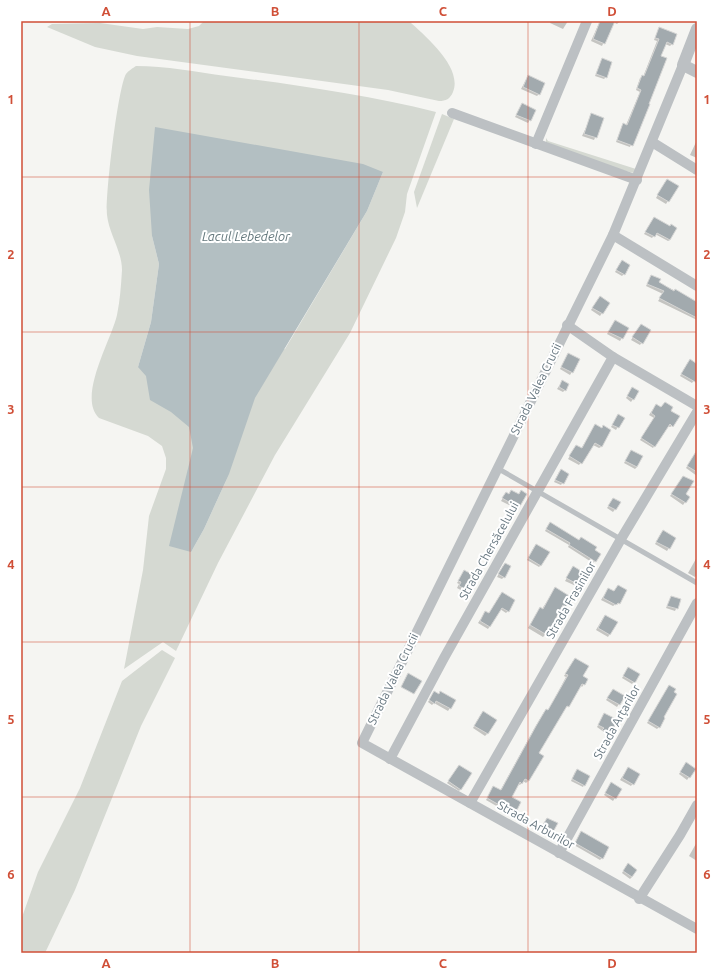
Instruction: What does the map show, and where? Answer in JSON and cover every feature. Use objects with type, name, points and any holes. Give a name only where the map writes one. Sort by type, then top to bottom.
[{"type":"street","points":[[536,144],[587,21]]},
{"type":"street","name":"Strada Valea Crucii","points":[[362,743],[567,325],[613,235],[637,180],[697,29]]},
{"type":"street","points":[[683,64],[697,72]]},
{"type":"street","points":[[452,113],[637,180]]},
{"type":"street","points":[[652,142],[697,170]]},
{"type":"street","points":[[613,235],[697,286]]},
{"type":"street","points":[[567,325],[613,357],[697,406]]},
{"type":"street","name":"Strada Chersăcelului","points":[[390,759],[613,357]]},
{"type":"street","name":"Strada Frasinilor","points":[[470,802],[621,539],[697,412]]},
{"type":"street","name":"Strada Arțarilor","points":[[559,853],[697,603]]},
{"type":"street","name":"Strada Arburilor","points":[[362,743],[470,802],[639,899],[697,929]]},
{"type":"street","points":[[639,899],[680,835],[697,804]]},
{"type":"lane","points":[[497,468],[697,583]]},
{"type":"shaded area","points":[[204,21],[409,21],[433,43],[448,63],[453,72],[455,82],[453,92],[448,99],[439,101],[388,90],[137,56],[95,47],[47,27],[52,24],[100,23],[143,29],[157,27],[188,29],[199,26]]},
{"type":"shaded area","points":[[136,66],[170,68],[305,87],[384,100],[436,112],[407,194],[405,212],[396,238],[350,333],[275,455],[218,563],[176,651],[163,642],[124,669],[143,570],[149,516],[166,469],[166,458],[162,446],[148,436],[99,418],[93,409],[92,397],[93,383],[114,326],[120,298],[122,270],[118,249],[108,222],[108,187],[119,99],[126,74]],"holes":[[[383,172],[367,211],[285,349],[138,367],[151,322],[159,264],[152,236]],[[229,474],[204,529],[191,552]]]},
{"type":"shaded area","points":[[442,114],[454,119],[417,208],[414,192]]},
{"type":"shaded area","points":[[546,138],[548,141],[636,169],[634,173],[605,166],[546,142]]},
{"type":"shaded area","points":[[162,650],[175,658],[141,726],[75,890],[45,953],[21,953],[21,920],[38,872],[80,788],[122,681]]},
{"type":"water","name":"Lacul Lebedelor","points":[[155,127],[363,164],[383,172],[367,211],[255,398],[229,474],[204,529],[191,552],[169,546],[193,448],[189,427],[171,412],[150,400],[146,376],[138,367],[151,322],[159,264],[152,236],[149,190]]},
{"type":"building","points":[[600,21],[615,21],[605,44],[593,39]]},
{"type":"building","points":[[659,27],[677,34],[673,45],[667,42],[661,56],[667,58],[633,146],[617,140],[623,123],[627,125],[641,90],[637,88],[642,75],[644,76],[659,39],[655,38]]},
{"type":"building","points":[[602,58],[612,62],[607,78],[596,74]]},
{"type":"building","points":[[528,75],[545,83],[540,95],[523,87]]},
{"type":"building","points":[[522,103],[536,110],[531,121],[516,115]]},
{"type":"building","points":[[591,113],[604,118],[597,138],[584,134]]},
{"type":"building","points":[[667,179],[679,186],[669,202],[657,195]]},
{"type":"building","points":[[654,217],[670,226],[671,224],[677,228],[670,240],[657,233],[655,237],[645,232]]},
{"type":"building","points":[[622,260],[630,265],[625,275],[616,270]]},
{"type":"building","points":[[651,275],[661,279],[659,282],[674,291],[675,289],[697,302],[697,318],[659,298],[664,291],[647,284]]},
{"type":"building","points":[[600,296],[610,303],[603,314],[592,308]]},
{"type":"building","points":[[615,320],[629,328],[623,339],[608,332]]},
{"type":"building","points":[[641,324],[651,330],[643,344],[632,337]]},
{"type":"building","points":[[568,353],[580,359],[573,373],[561,367]]},
{"type":"building","points":[[690,359],[697,364],[697,383],[681,374]]},
{"type":"building","points":[[562,380],[569,384],[566,391],[559,387]]},
{"type":"building","points":[[632,387],[639,391],[634,400],[627,396]]},
{"type":"building","points":[[665,402],[673,407],[671,411],[680,416],[673,427],[670,424],[655,447],[641,438],[655,416],[651,413],[656,404],[661,407]]},
{"type":"building","points":[[618,414],[625,418],[619,428],[612,425]]},
{"type":"building","points":[[595,424],[602,428],[603,425],[611,430],[602,447],[595,443],[582,464],[569,456],[576,445],[582,448]]},
{"type":"building","points":[[631,450],[643,456],[637,467],[625,461]]},
{"type":"building","points":[[697,450],[697,472],[687,466]]},
{"type":"building","points":[[561,469],[569,474],[564,484],[555,480]]},
{"type":"building","points":[[683,476],[694,481],[686,494],[690,497],[686,503],[671,494]]},
{"type":"building","points":[[511,490],[519,494],[521,490],[527,494],[519,508],[502,498],[506,492],[509,494]]},
{"type":"building","points":[[613,498],[621,502],[616,510],[608,506]]},
{"type":"building","points":[[550,522],[579,540],[581,537],[597,547],[595,550],[601,554],[596,562],[569,545],[570,543],[546,529]]},
{"type":"building","points":[[663,530],[676,538],[670,549],[656,542]]},
{"type":"building","points":[[536,544],[550,552],[541,566],[528,558]]},
{"type":"building","points":[[505,563],[511,566],[505,578],[498,574]]},
{"type":"building","points":[[573,566],[586,574],[579,585],[566,578]]},
{"type":"building","points":[[464,570],[477,577],[469,591],[459,586],[461,582],[458,581]]},
{"type":"building","points":[[618,585],[627,590],[620,604],[618,603],[616,605],[603,598],[608,588],[614,591]]},
{"type":"building","points":[[555,587],[571,597],[566,607],[563,605],[555,620],[553,626],[556,627],[551,634],[548,632],[547,635],[530,625],[540,607],[543,609]]},
{"type":"building","points":[[502,592],[515,600],[509,612],[502,608],[490,627],[480,621],[485,611],[489,613]]},
{"type":"building","points":[[671,596],[681,599],[678,609],[667,606]]},
{"type":"building","points":[[605,615],[618,622],[610,635],[598,628]]},
{"type":"building","points":[[575,658],[589,666],[583,676],[588,679],[585,685],[582,684],[569,707],[567,706],[539,753],[544,756],[529,781],[525,779],[522,784],[520,782],[512,797],[521,802],[515,814],[487,798],[493,786],[501,790],[536,726],[546,709],[548,710],[568,675],[565,674]]},
{"type":"building","points":[[628,667],[640,674],[635,683],[623,676]]},
{"type":"building","points":[[408,673],[422,681],[414,694],[401,687]]},
{"type":"building","points":[[669,685],[676,689],[674,692],[677,694],[664,717],[665,718],[660,728],[648,721]]},
{"type":"building","points":[[613,689],[625,696],[620,705],[607,698]]},
{"type":"building","points":[[434,691],[439,694],[440,691],[456,700],[451,709],[436,701],[435,704],[429,700]]},
{"type":"building","points":[[483,711],[497,720],[488,734],[474,726]]},
{"type":"building","points":[[604,713],[618,720],[611,734],[602,730],[604,728],[598,725]]},
{"type":"building","points":[[686,762],[696,769],[690,778],[680,772]]},
{"type":"building","points":[[459,765],[472,773],[461,790],[448,781]]},
{"type":"building","points":[[628,767],[640,774],[634,785],[622,778]]},
{"type":"building","points":[[577,769],[590,776],[585,786],[572,779]]},
{"type":"building","points":[[611,782],[622,789],[616,799],[605,793]]},
{"type":"building","points":[[547,818],[558,823],[552,834],[541,828]]},
{"type":"building","points":[[581,831],[609,847],[603,859],[575,843]]},
{"type":"building","points":[[628,863],[637,870],[632,877],[623,871]]}]
